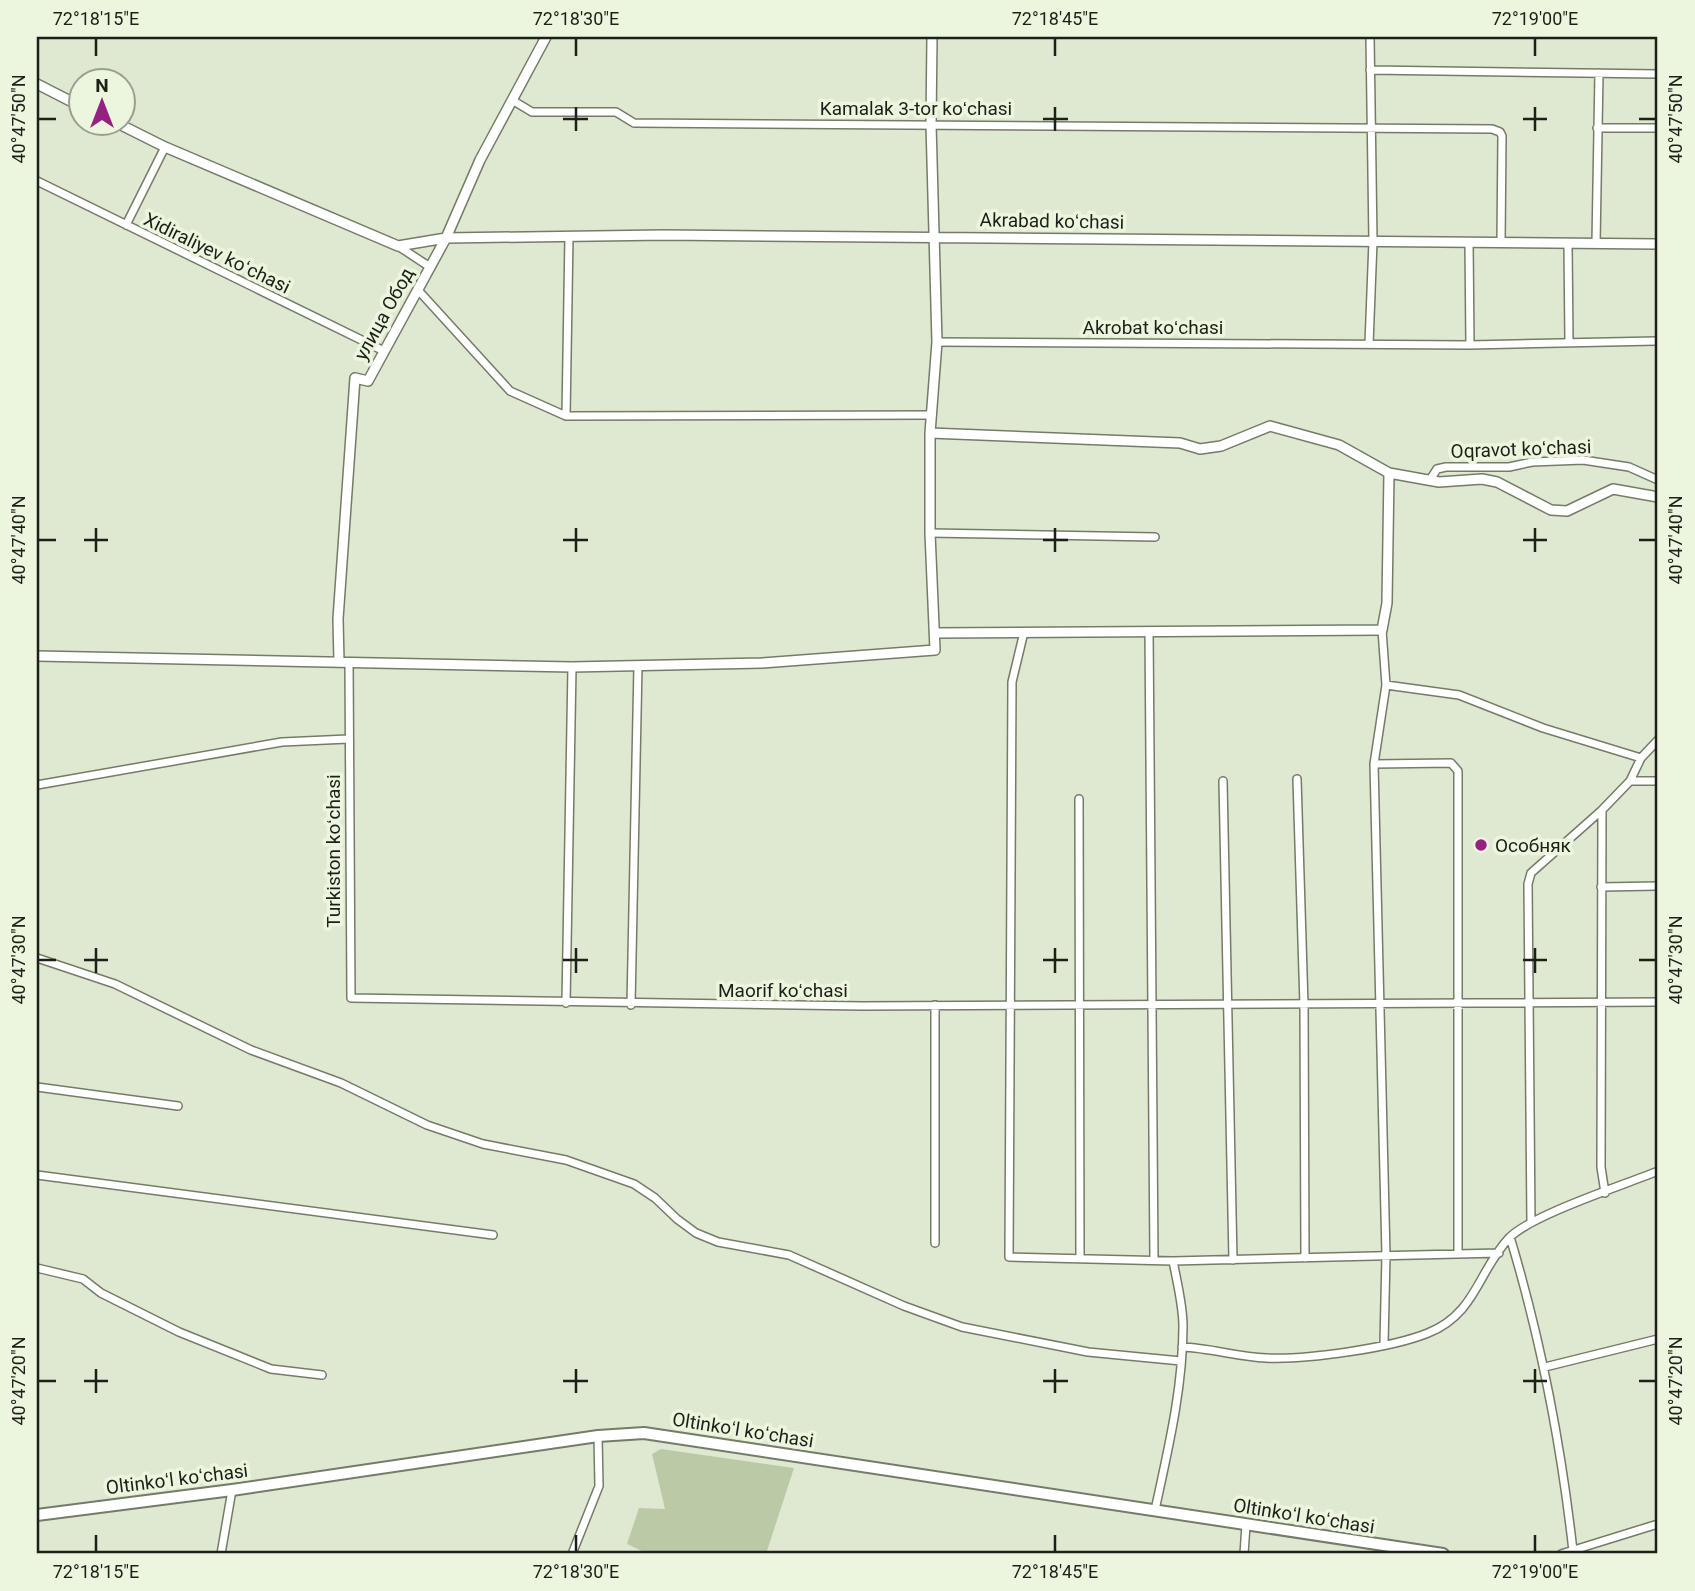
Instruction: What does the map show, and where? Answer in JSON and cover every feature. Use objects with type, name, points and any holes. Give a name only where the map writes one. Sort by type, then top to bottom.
[{"type":"main road","name":"Oltinkoʻl koʻchasi","points":[[37,1515],[232,1490],[598,1436],[644,1433],[1443,1554]]},
{"type":"street","name":"улица Обод","points":[[344,662],[338,619],[355,379],[368,381],[446,238],[480,160],[546,37]]},
{"type":"street","points":[[37,656],[572,667],[762,663],[935,650],[930,533],[930,433],[937,342],[930,124],[932,37]]},
{"type":"street","points":[[1369,344],[1373,241],[1370,37]]},
{"type":"street","points":[[1370,70],[1658,74]]},
{"type":"street","points":[[1596,243],[1599,73]]},
{"type":"street","points":[[37,84],[66,99]]},
{"type":"street","name":"Kamalak 3-tor koʻchasi","points":[[512,100],[532,112],[616,112],[634,122],[1492,129],[1500,132],[1501,242]]},
{"type":"street","points":[[1597,128],[1658,128]]},
{"type":"street","points":[[136,132],[398,246],[430,267]]},
{"type":"street","points":[[126,225],[165,147]]},
{"type":"street","name":"Xidiraliyev koʻchasi","points":[[37,181],[384,351]]},
{"type":"street","points":[[566,416],[569,236]]},
{"type":"street","name":"Akrabad koʻchasi","points":[[398,246],[446,238],[569,236],[1658,244]]},
{"type":"street","points":[[1469,242],[1470,345]]},
{"type":"street","points":[[1568,243],[1569,342]]},
{"type":"street","points":[[418,290],[510,391],[566,416],[932,415]]},
{"type":"street","name":"Akrobat koʻchasi","points":[[937,342],[1470,345],[1656,341]]},
{"type":"street","points":[[930,433],[1180,443],[1200,449],[1221,446],[1270,426],[1339,445],[1389,473],[1430,480],[1497,482],[1558,511],[1567,511],[1613,489],[1658,497]]},
{"type":"street","name":"Oqravot koʻchasi","points":[[1430,480],[1437,469],[1446,467],[1509,467],[1532,462],[1583,460],[1629,467],[1658,480]]},
{"type":"street","points":[[1384,1344],[1386,1255],[1374,764],[1386,685],[1382,630],[1387,603],[1389,473]]},
{"type":"street","points":[[930,533],[1155,537]]},
{"type":"street","points":[[935,633],[1382,630]]},
{"type":"street","points":[[1149,631],[1154,1259]]},
{"type":"street","points":[[1024,632],[1012,682],[1009,1257],[1174,1261],[1499,1253]]},
{"type":"street","points":[[37,785],[282,742],[348,739],[344,662]]},
{"type":"street","points":[[631,1005],[638,666]]},
{"type":"street","points":[[566,1003],[572,667]]},
{"type":"street","points":[[1386,685],[1459,695],[1543,728],[1641,758]]},
{"type":"street","name":"Turkiston koʻchasi","points":[[348,739],[351,998],[631,1005]]},
{"type":"street","points":[[1531,1223],[1528,884],[1531,873],[1602,810],[1630,781],[1641,758],[1658,740]]},
{"type":"street","points":[[1374,764],[1457,766],[1455,1003],[1458,1253]]},
{"type":"street","points":[[1297,779],[1304,1005],[1305,1258]]},
{"type":"street","points":[[1223,781],[1233,1260]]},
{"type":"street","points":[[1630,781],[1658,781]]},
{"type":"street","points":[[1079,799],[1080,1257]]},
{"type":"street","points":[[1602,810],[1601,1167],[1605,1193]]},
{"type":"street","points":[[1601,887],[1658,886]]},
{"type":"street","points":[[37,958],[115,984],[251,1050],[341,1083],[427,1125],[483,1144],[566,1160],[634,1184],[655,1198],[686,1226],[718,1242],[789,1255],[904,1306],[962,1327],[1088,1352],[1181,1361]]},
{"type":"street","name":"Maorif koʻchasi","points":[[631,1005],[1658,1002]]},
{"type":"street","points":[[935,1005],[935,1242]]},
{"type":"street","points":[[37,1087],[178,1106]]},
{"type":"street","points":[[1182,1347],[1214,1348],[1266,1358],[1384,1344],[1429,1333],[1467,1306],[1510,1237],[1531,1223],[1658,1171]]},
{"type":"street","points":[[37,1175],[493,1235]]},
{"type":"street","points":[[1510,1237],[1545,1367],[1564,1469],[1573,1551]]},
{"type":"street","points":[[1155,1510],[1171,1435],[1184,1324],[1174,1261]]},
{"type":"street","points":[[37,1268],[83,1279],[101,1293],[179,1332],[271,1369],[322,1376]]},
{"type":"street","points":[[1545,1367],[1658,1339]]},
{"type":"street","points":[[572,1554],[599,1486],[598,1436]]},
{"type":"street","points":[[221,1554],[232,1490]]},
{"type":"street","points":[[1561,1554],[1658,1524]]},
{"type":"street","points":[[1244,1554],[1246,1525]]},
{"type":"green space","points":[[661,1449],[794,1468],[766,1554],[648,1554],[627,1544],[639,1508],[665,1509],[652,1454]]},
{"type":"place","name":"Особняк","points":[[1481,845]]}]
